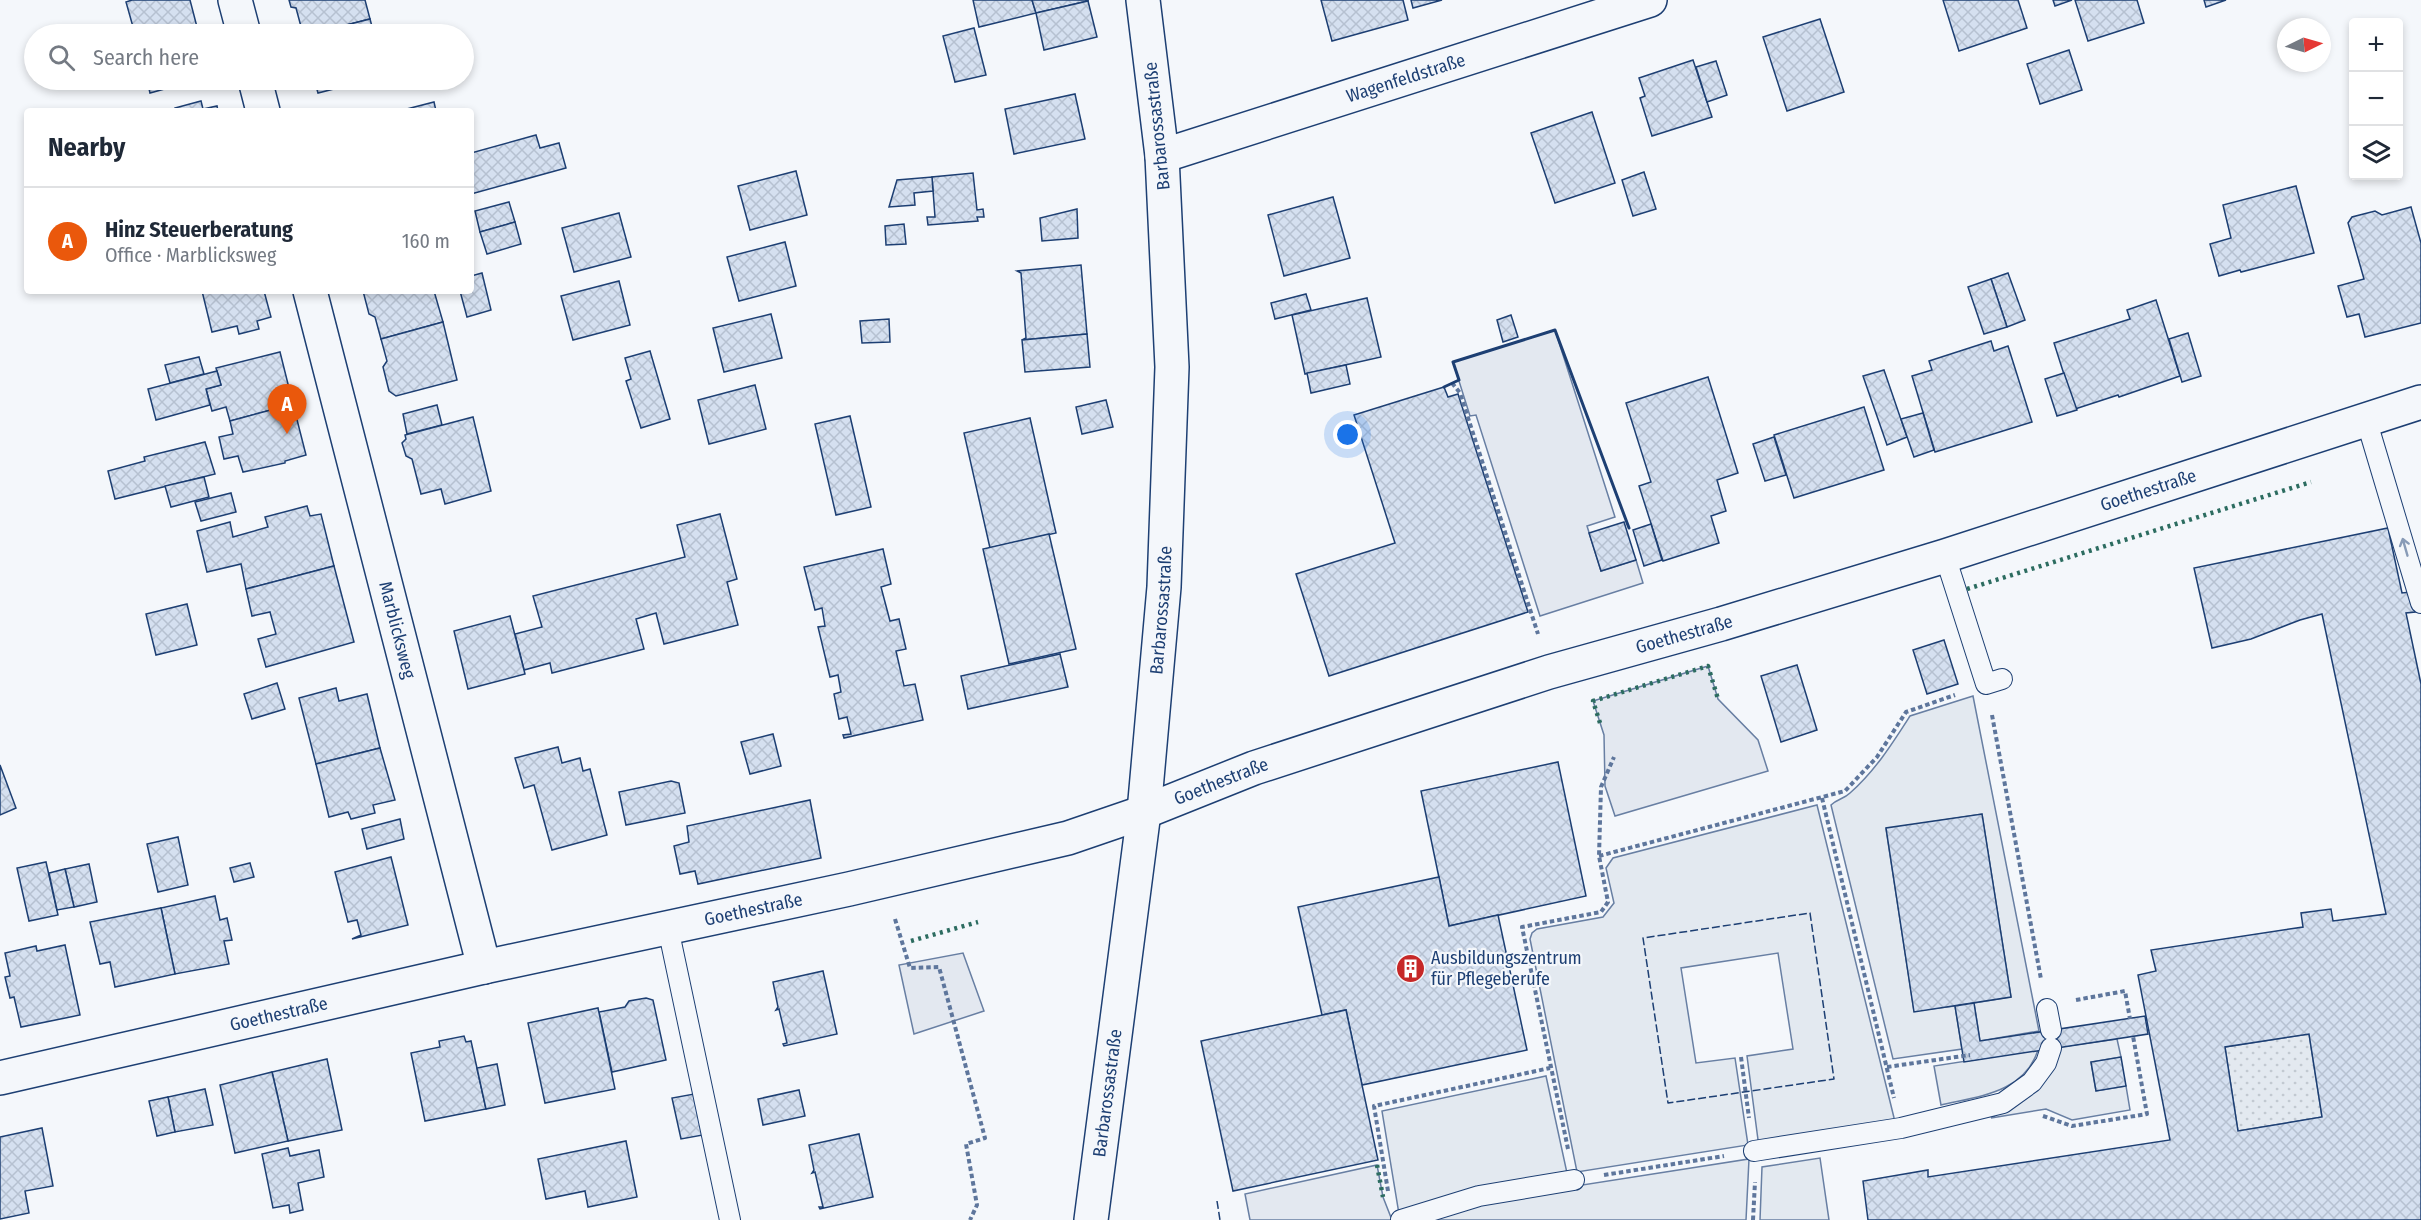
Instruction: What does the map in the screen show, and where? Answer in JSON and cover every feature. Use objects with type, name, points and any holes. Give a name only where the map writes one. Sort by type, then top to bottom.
[{"type":"street","points":[[235,0],[241,24]]},
{"type":"street","name":"Barbarossastraße","points":[[1091,1220],[1144,812],[1164,587],[1172,367],[1162,156],[1143,0]]},
{"type":"street","name":"Wagenfeldstraße","points":[[1162,156],[1650,0]]},
{"type":"street","points":[[258,90],[262,108]]},
{"type":"street","name":"Marblicksweg","points":[[311,294],[484,967]]},
{"type":"street","name":"Goethestraße","points":[[0,1078],[484,967],[883,881],[1068,838],[1144,812],[1254,768],[1549,672],[1721,624],[1945,556],[2421,402]]},
{"type":"lane","points":[[2366,419],[2421,603]]},
{"type":"lane","points":[[1945,556],[1994,681]]},
{"type":"lane","points":[[668,928],[730,1220]]},
{"type":"lane","points":[[1754,1151],[1901,1128],[2003,1103],[2032,1082],[2046,1063],[2051,1039],[2046,1006]]},
{"type":"lane","points":[[1401,1220],[1479,1196],[1574,1180]]},
{"type":"path","points":[[1452,383],[1460,393],[1549,672]]},
{"type":"path","points":[[1599,856],[1845,791],[1877,758],[1906,712],[1994,681],[2046,1006],[2125,992],[2130,1019]]},
{"type":"path","points":[[1614,758],[1601,788],[1599,856],[1608,902],[1601,912],[1522,927],[1574,1180],[1754,1151],[1741,1057]]},
{"type":"path","points":[[1822,798],[1901,1128]]},
{"type":"path","points":[[883,881],[910,968],[939,967],[985,1138],[966,1144],[977,1204],[970,1220]]},
{"type":"path","points":[[2133,1036],[2147,1114]]},
{"type":"path","points":[[1887,1067],[1970,1055]]},
{"type":"path","points":[[1389,1197],[1374,1106],[1550,1068]]},
{"type":"path","points":[[1753,1220],[1755,1175]]},
{"type":"shaded area","points":[[1555,330],[1615,517],[1587,526],[1601,571],[1636,560],[1643,583],[1540,616],[1476,415],[1470,416],[1453,362]]},
{"type":"shaded area","points":[[1708,666],[1718,699],[1758,740],[1768,771],[1615,816],[1605,786],[1604,735],[1593,701]]},
{"type":"shaded area","points":[[1973,696],[2039,1031],[1980,1041],[1974,1003],[2011,997],[1982,814],[1886,829],[1914,1011],[1955,1006],[1962,1049],[1893,1059],[1831,805],[1848,795],[1867,776],[1890,747],[1910,716]]},
{"type":"shaded area","points":[[1817,805],[1898,1134],[1760,1155],[1747,1056],[1793,1049],[1778,953],[1681,968],[1696,1063],[1735,1058],[1748,1145],[1577,1172],[1530,939],[1532,933],[1537,929],[1603,917],[1614,903],[1606,868],[1613,858]]},
{"type":"shaded area","points":[[963,953],[984,1011],[914,1034],[899,965]]},
{"type":"shaded area","points":[[2309,1034],[2322,1117],[2238,1131],[2225,1047]]},
{"type":"shaded area","points":[[2117,1039],[2121,1057],[2091,1062],[2096,1091],[2126,1086],[2130,1110],[2072,1120],[2046,1109],[1991,1118],[2037,1089],[2060,1047]]},
{"type":"shaded area","points":[[2038,1050],[2031,1064],[2011,1084],[1985,1095],[1941,1105],[1934,1066]]},
{"type":"shaded area","points":[[1546,1076],[1570,1187],[1749,1159],[1746,1220],[1400,1220],[1382,1111]]},
{"type":"shaded area","points":[[1820,1158],[1829,1220],[1760,1220],[1762,1167]]},
{"type":"shaded area","points":[[1377,1165],[1383,1197],[1392,1220],[1250,1220],[1245,1194]]},
{"type":"building","points":[[132,0],[190,0],[196,24],[132,24],[126,2]]},
{"type":"building","points":[[289,0],[365,0],[370,19],[350,24],[300,24],[296,8],[291,7]]},
{"type":"building","points":[[973,0],[1032,0],[1036,13],[979,27]]},
{"type":"building","points":[[1032,0],[1088,0],[1088,1],[1036,13]]},
{"type":"building","points":[[1321,0],[1403,0],[1408,20],[1332,41]]},
{"type":"building","points":[[1411,0],[1442,0],[1413,8]]},
{"type":"building","points":[[1943,0],[2018,0],[2027,28],[1959,51]]},
{"type":"building","points":[[2053,0],[2072,0],[2055,6]]},
{"type":"building","points":[[2075,0],[2137,0],[2144,23],[2088,41]]},
{"type":"building","points":[[2204,0],[2226,0],[2206,7]]},
{"type":"building","points":[[1088,1],[1097,37],[1044,50],[1036,13]]},
{"type":"building","points":[[370,19],[371,24],[350,24]]},
{"type":"building","points":[[1820,19],[1844,92],[1787,111],[1763,37]]},
{"type":"building","points":[[974,28],[986,75],[955,82],[943,36]]},
{"type":"building","points":[[2069,50],[2082,90],[2040,104],[2027,64]]},
{"type":"building","points":[[1693,60],[1712,117],[1652,136],[1640,98],[1645,96],[1639,78]]},
{"type":"building","points":[[1716,61],[1727,95],[1707,102],[1696,67]]},
{"type":"building","points":[[1075,94],[1085,139],[1014,154],[1005,109]]},
{"type":"building","points":[[201,101],[203,108],[175,108]]},
{"type":"building","points":[[434,102],[435,108],[411,108]]},
{"type":"building","points":[[1592,112],[1615,183],[1555,203],[1531,133]]},
{"type":"building","points":[[536,135],[540,148],[559,143],[566,168],[474,193],[474,152]]},
{"type":"building","points":[[796,171],[807,215],[750,230],[738,186]]},
{"type":"building","points":[[1644,172],[1656,209],[1633,216],[1622,180]]},
{"type":"building","points":[[973,173],[977,210],[983,209],[984,217],[977,217],[978,221],[928,225],[927,217],[935,217],[932,177]]},
{"type":"building","points":[[932,177],[933,191],[914,193],[915,205],[889,207],[897,180]]},
{"type":"building","points":[[2296,186],[2314,253],[2219,276],[2210,244],[2231,238],[2223,205]]},
{"type":"building","points":[[1333,197],[1350,258],[1284,276],[1268,215]]},
{"type":"building","points":[[509,202],[515,222],[480,232],[475,211]]},
{"type":"building","points":[[2411,207],[2421,243],[2421,323],[2365,337],[2359,314],[2347,317],[2338,286],[2364,279],[2348,223],[2352,217],[2375,211],[2382,215]]},
{"type":"building","points":[[1077,209],[1078,238],[1042,241],[1040,218]]},
{"type":"building","points":[[619,213],[631,257],[574,272],[562,228]]},
{"type":"building","points":[[515,222],[521,244],[487,254],[480,232]]},
{"type":"building","points":[[904,224],[906,244],[886,245],[885,226]]},
{"type":"building","points":[[785,242],[796,286],[739,301],[727,257]]},
{"type":"building","points":[[1081,265],[1087,334],[1022,340],[1026,338],[1021,273],[1017,271]]},
{"type":"building","points":[[482,273],[491,310],[467,317],[461,294],[474,294],[474,275]]},
{"type":"building","points":[[2008,273],[2025,320],[2007,327],[1991,279]]},
{"type":"building","points":[[1991,279],[2007,327],[1984,334],[1968,287]]},
{"type":"building","points":[[619,281],[630,325],[573,340],[561,296]]},
{"type":"building","points":[[203,294],[265,294],[271,317],[257,321],[259,329],[239,334],[237,326],[212,332]]},
{"type":"building","points":[[364,294],[435,294],[443,322],[381,339],[375,317],[369,314]]},
{"type":"building","points":[[1306,294],[1311,310],[1275,319],[1271,303]]},
{"type":"building","points":[[1367,298],[1381,357],[1305,374],[1292,315]]},
{"type":"building","points":[[2156,300],[2180,376],[2075,409],[2054,343],[2130,319],[2127,310]]},
{"type":"building","points":[[771,314],[782,358],[724,372],[713,328]]},
{"type":"building","points":[[1511,315],[1518,337],[1503,342],[1497,320]]},
{"type":"building","points":[[889,319],[890,342],[862,343],[860,321]]},
{"type":"building","points":[[443,322],[457,380],[396,396],[389,391],[383,367],[387,361],[381,339]]},
{"type":"building","points":[[2188,333],[2201,376],[2182,382],[2169,339]]},
{"type":"building","points":[[1087,334],[1090,367],[1025,372],[1022,340]]},
{"type":"building","points":[[1991,341],[1994,351],[2008,346],[2032,422],[1935,452],[1912,376],[1932,370],[1929,361]]},
{"type":"building","points":[[650,351],[670,419],[641,428],[626,381],[631,379],[625,358]]},
{"type":"building","points":[[280,352],[293,404],[230,421],[226,407],[212,411],[206,389],[221,385],[216,368]]},
{"type":"building","points":[[199,357],[204,374],[170,383],[165,365]]},
{"type":"building","points":[[1346,365],[1350,384],[1311,393],[1307,373]]},
{"type":"building","points":[[1884,370],[1907,437],[1887,445],[1863,376]]},
{"type":"building","points":[[217,371],[221,385],[206,389],[210,405],[156,420],[148,389]]},
{"type":"building","points":[[2064,373],[2077,410],[2057,416],[2045,379]]},
{"type":"building","points":[[1708,377],[1738,473],[1717,480],[1726,511],[1711,516],[1719,543],[1663,561],[1639,486],[1651,482],[1626,403]]},
{"type":"building","points":[[755,385],[766,429],[709,444],[698,400]]},
{"type":"building","points":[[1444,387],[1448,397],[1458,394],[1528,612],[1329,676],[1296,574],[1395,543],[1354,415]]},
{"type":"building","points":[[1106,400],[1113,427],[1082,434],[1076,407]]},
{"type":"building","points":[[293,404],[306,455],[285,461],[285,463],[243,472],[238,456],[224,459],[219,437],[233,434],[230,421]]},
{"type":"building","points":[[437,405],[442,425],[407,434],[403,414]]},
{"type":"building","points":[[1864,407],[1884,470],[1794,498],[1774,435]]},
{"type":"building","points":[[1923,413],[1934,450],[1914,457],[1901,419]]},
{"type":"building","points":[[850,416],[871,507],[836,515],[815,424]]},
{"type":"building","points":[[473,417],[491,491],[445,504],[441,489],[421,494],[412,459],[406,456],[402,443],[406,439],[405,435]]},
{"type":"building","points":[[1030,418],[1056,533],[990,548],[964,433]]},
{"type":"building","points":[[1774,437],[1786,475],[1765,481],[1753,444]]},
{"type":"building","points":[[205,442],[215,474],[115,499],[108,471],[145,461],[144,457]]},
{"type":"building","points":[[204,477],[209,497],[171,507],[165,486]]},
{"type":"building","points":[[231,493],[236,512],[201,521],[195,502]]},
{"type":"building","points":[[307,506],[310,516],[321,514],[334,566],[246,589],[241,564],[207,572],[197,531],[230,522],[233,537],[268,527],[265,517]]},
{"type":"building","points":[[720,514],[737,579],[727,582],[738,625],[664,644],[656,613],[636,619],[644,649],[552,673],[550,663],[524,670],[515,634],[542,627],[533,596],[685,557],[677,525]]},
{"type":"building","points":[[1624,522],[1636,560],[1601,571],[1589,533]]},
{"type":"building","points":[[1651,524],[1662,560],[1644,566],[1633,530]]},
{"type":"building","points":[[2388,528],[2402,593],[2410,592],[2415,612],[2406,613],[2421,684],[2421,1220],[1868,1220],[1863,1181],[1928,1170],[1928,1177],[2170,1140],[2138,975],[2156,971],[2151,950],[2303,927],[2301,913],[2331,909],[2333,921],[2386,914],[2322,614],[2251,639],[2212,648],[2194,568]],"holes":[[[2309,1034],[2322,1117],[2238,1131],[2225,1047]]]},
{"type":"building","points":[[1049,534],[1076,649],[1009,664],[983,549]]},
{"type":"building","points":[[883,549],[891,584],[881,587],[890,621],[899,619],[906,649],[896,651],[904,686],[915,684],[923,720],[844,738],[843,735],[851,734],[847,717],[839,719],[834,694],[841,692],[838,675],[830,677],[818,627],[825,626],[822,608],[815,610],[804,567]]},
{"type":"building","points":[[334,566],[354,642],[266,667],[258,639],[276,634],[270,612],[252,616],[246,589]]},
{"type":"building","points":[[187,604],[197,645],[156,655],[146,614]]},
{"type":"building","points":[[510,616],[525,674],[468,689],[454,631]]},
{"type":"building","points":[[1944,640],[1958,684],[1927,694],[1913,650]]},
{"type":"building","points":[[1060,654],[1068,687],[968,709],[961,676]]},
{"type":"building","points":[[1797,665],[1817,730],[1781,742],[1761,676]]},
{"type":"building","points":[[277,683],[285,709],[252,719],[244,694]]},
{"type":"building","points":[[336,688],[339,701],[367,694],[380,748],[316,764],[299,698]]},
{"type":"building","points":[[773,734],[781,766],[750,774],[741,742]]},
{"type":"building","points":[[558,747],[562,763],[580,758],[583,771],[590,769],[607,835],[552,850],[534,785],[524,788],[515,758]]},
{"type":"building","points":[[380,748],[395,800],[373,805],[375,813],[351,819],[348,812],[329,817],[316,764]]},
{"type":"building","points":[[1558,762],[1586,896],[1449,926],[1421,791]]},
{"type":"building","points":[[0,765],[16,808],[0,815]]},
{"type":"building","points":[[671,781],[679,783],[685,813],[626,825],[619,792]]},
{"type":"building","points":[[810,800],[821,858],[698,884],[695,871],[680,874],[674,846],[689,842],[687,826]]},
{"type":"building","points":[[1982,814],[2011,997],[1914,1012],[1886,828]]},
{"type":"building","points":[[400,819],[404,839],[367,849],[362,829]]},
{"type":"building","points":[[178,837],[188,885],[158,892],[147,844]]},
{"type":"building","points":[[391,857],[408,925],[352,939],[361,935],[357,920],[348,922],[335,872]]},
{"type":"building","points":[[46,862],[58,915],[29,921],[17,868]]},
{"type":"building","points":[[250,863],[254,877],[234,882],[230,868]]},
{"type":"building","points":[[89,864],[97,902],[74,907],[65,869]]},
{"type":"building","points":[[65,869],[74,907],[57,910],[49,873]]},
{"type":"building","name":"Ausbildungszentrum für Pflegeberufe","points":[[1439,877],[1449,926],[1498,915],[1527,1050],[1362,1085],[1346,1010],[1322,1015],[1298,907]]},
{"type":"building","points":[[215,896],[220,920],[227,918],[232,940],[224,941],[229,964],[175,974],[161,908]]},
{"type":"building","points":[[161,908],[175,974],[115,987],[110,962],[100,964],[90,922]]},
{"type":"building","points":[[65,945],[80,1015],[21,1027],[14,997],[10,998],[5,977],[10,976],[5,953],[36,946],[37,951]]},
{"type":"building","points":[[823,971],[837,1034],[784,1046],[783,1044],[787,1043],[779,1009],[776,1010],[778,1007],[773,982]]},
{"type":"building","points":[[646,998],[653,1000],[666,1060],[612,1072],[599,1012],[625,1007],[629,1001]]},
{"type":"building","points":[[1974,1003],[1980,1041],[2145,1016],[2148,1034],[1964,1062],[1955,1006]]},
{"type":"building","points":[[598,1008],[615,1089],[545,1103],[528,1023]]},
{"type":"building","points":[[1346,1010],[1378,1160],[1233,1191],[1201,1041]]},
{"type":"building","points":[[464,1036],[466,1042],[471,1041],[486,1109],[425,1121],[411,1053],[440,1047],[439,1041]]},
{"type":"building","points":[[2121,1057],[2126,1086],[2096,1091],[2091,1062]]},
{"type":"building","points":[[327,1059],[342,1130],[288,1141],[272,1072]]},
{"type":"building","points":[[497,1064],[505,1105],[486,1109],[477,1068]]},
{"type":"building","points":[[272,1072],[288,1141],[235,1153],[220,1085]]},
{"type":"building","points":[[205,1089],[213,1125],[175,1132],[168,1097]]},
{"type":"building","points":[[799,1090],[805,1116],[763,1125],[758,1099]]},
{"type":"building","points":[[694,1094],[703,1135],[681,1139],[672,1098]]},
{"type":"building","points":[[168,1097],[175,1132],[157,1136],[149,1101]]},
{"type":"building","points":[[42,1128],[53,1186],[25,1191],[29,1213],[0,1219],[0,1137]]},
{"type":"building","points":[[859,1134],[873,1197],[820,1209],[819,1207],[823,1207],[815,1172],[812,1173],[814,1170],[809,1145]]},
{"type":"building","points":[[626,1141],[637,1197],[588,1207],[585,1191],[546,1199],[538,1159]]},
{"type":"building","points":[[288,1148],[290,1156],[319,1150],[324,1177],[298,1183],[303,1210],[290,1213],[289,1205],[273,1208],[262,1154]]},
{"type":"hedge","points":[[1967,589],[2311,482]]},
{"type":"hedge","points":[[1600,723],[1593,701],[1708,666],[1718,699]]},
{"type":"hedge","points":[[911,941],[978,922]]},
{"type":"hedge","points":[[1377,1165],[1383,1197]]},
{"type":"fence","points":[[1810,913],[1834,1079],[1668,1103],[1643,938],[1810,913]]},
{"type":"fence","points":[[1217,1201],[1220,1220]]},
{"type":"wall","points":[[1444,387],[1459,380],[1453,362],[1555,330],[1629,528]]},
{"type":"place","name":"Hinz Steuerberatung","points":[[287,434]]},
{"type":"place","name":"Ausbildungszentrum für Pflegeberufe","points":[[1410,968]]}]
